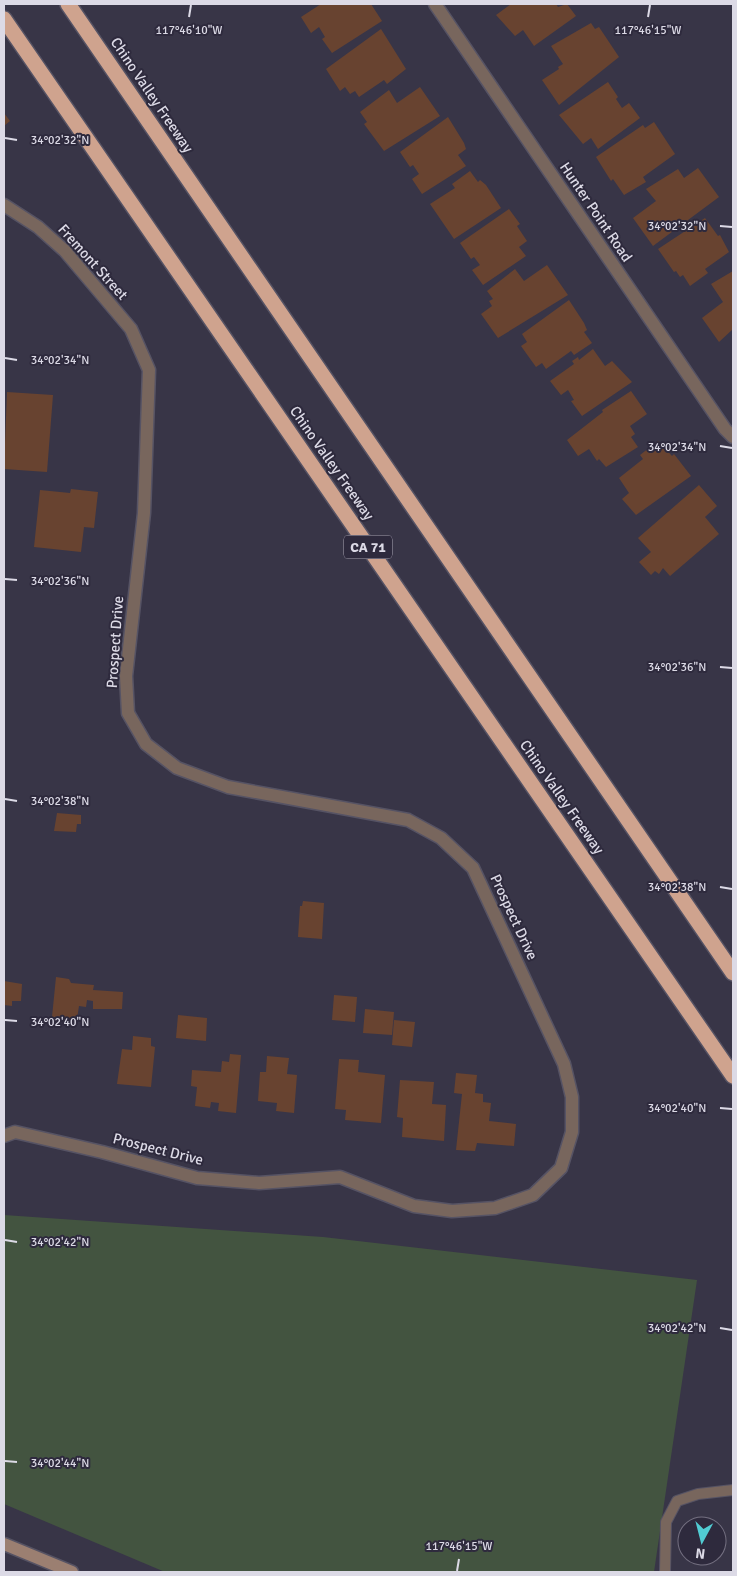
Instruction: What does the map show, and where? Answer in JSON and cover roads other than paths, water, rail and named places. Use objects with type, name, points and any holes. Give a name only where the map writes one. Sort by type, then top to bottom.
[{"type":"highway","name":"Chino Valley Freeway","points":[[68,4],[733,973]]},
{"type":"highway","name":"Chino Valley Freeway","points":[[4,19],[733,1076]]},
{"type":"street","name":"Hunter Point Road","points":[[434,4],[725,429],[733,437]]},
{"type":"street","name":"Fremont Street","points":[[4,205],[38,227],[65,251],[131,329]]},
{"type":"street","name":"Prospect Drive","points":[[4,1136],[15,1132],[102,1152],[197,1178],[259,1182],[340,1177],[414,1206],[452,1211],[495,1208],[533,1195],[561,1168],[572,1132],[572,1097],[564,1064],[474,868],[441,838],[408,820],[228,787],[177,768],[146,744],[128,713],[126,676],[144,512],[148,370],[131,329]]},
{"type":"street","points":[[4,1544],[72,1572]]},
{"type":"lane","points":[[665,1572],[666,1522],[677,1501],[698,1494],[733,1490]]}]
